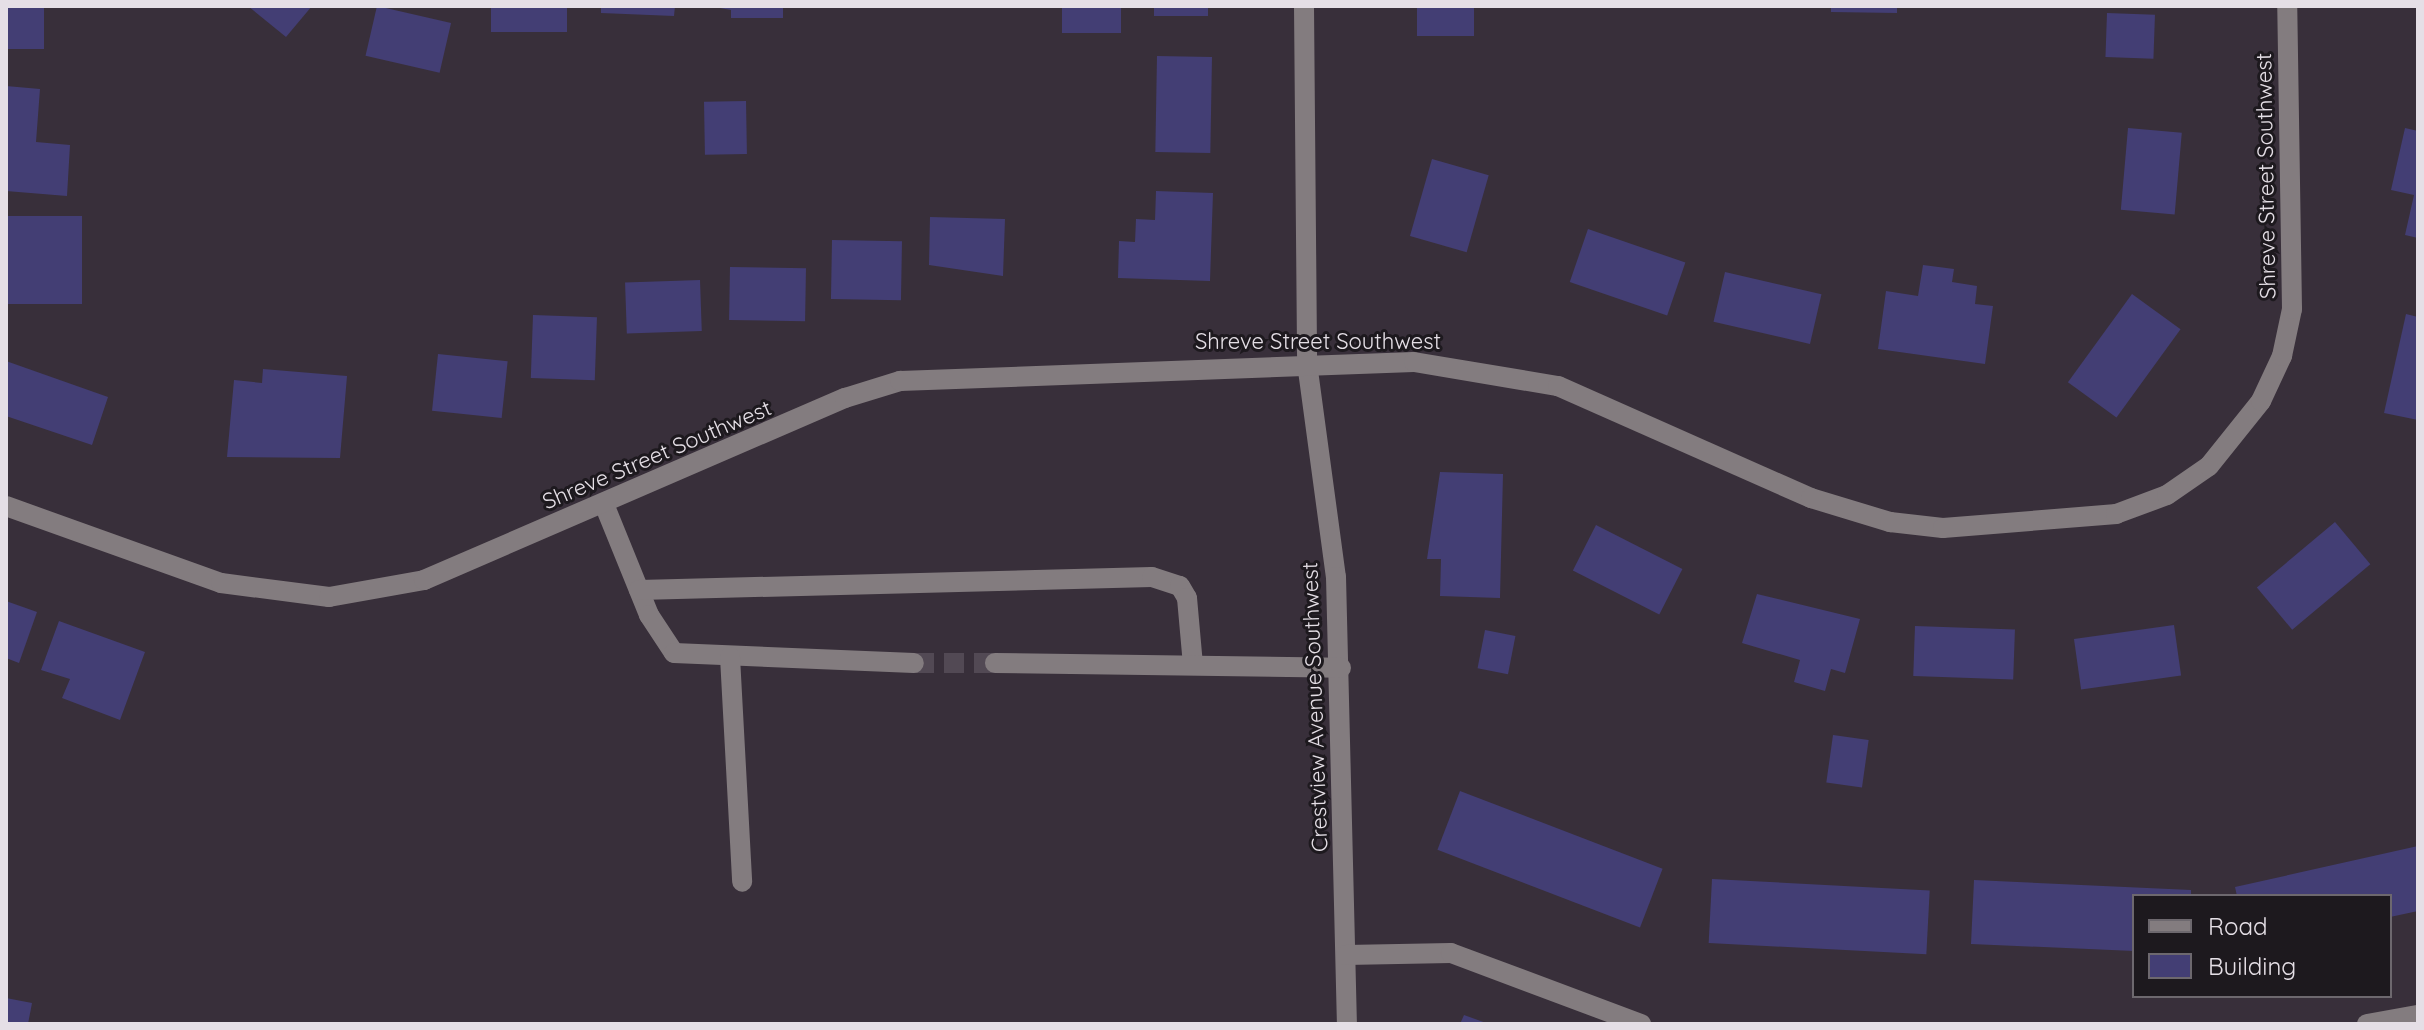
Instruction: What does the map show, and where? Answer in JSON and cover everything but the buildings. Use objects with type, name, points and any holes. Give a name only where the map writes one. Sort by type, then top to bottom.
[{"type":"street","name":"Crestview Avenue Southwest","points":[[1304,6],[1307,363],[1341,668],[1347,1024]]},
{"type":"street","name":"Shreve Street Southwest","points":[[6,506],[221,583],[329,597],[424,580],[900,381],[1307,363],[1414,362],[1558,386],[1811,498],[1890,522],[1943,528],[2082,520],[2141,507],[2224,450],[2261,401],[2282,356],[2292,309],[2287,6]]},
{"type":"street","points":[[604,504],[639,590],[674,653],[914,663]]},
{"type":"street","points":[[639,590],[1152,577],[1180,586],[1187,598],[1193,665]]},
{"type":"street","points":[[730,657],[742,882]]},
{"type":"street","points":[[995,663],[1341,668]]},
{"type":"street","points":[[1346,955],[1451,953],[1641,1024]]},
{"type":"street","points":[[2367,1024],[2418,1015]]},
{"type":"tunnel","points":[[914,663],[995,663]]}]
